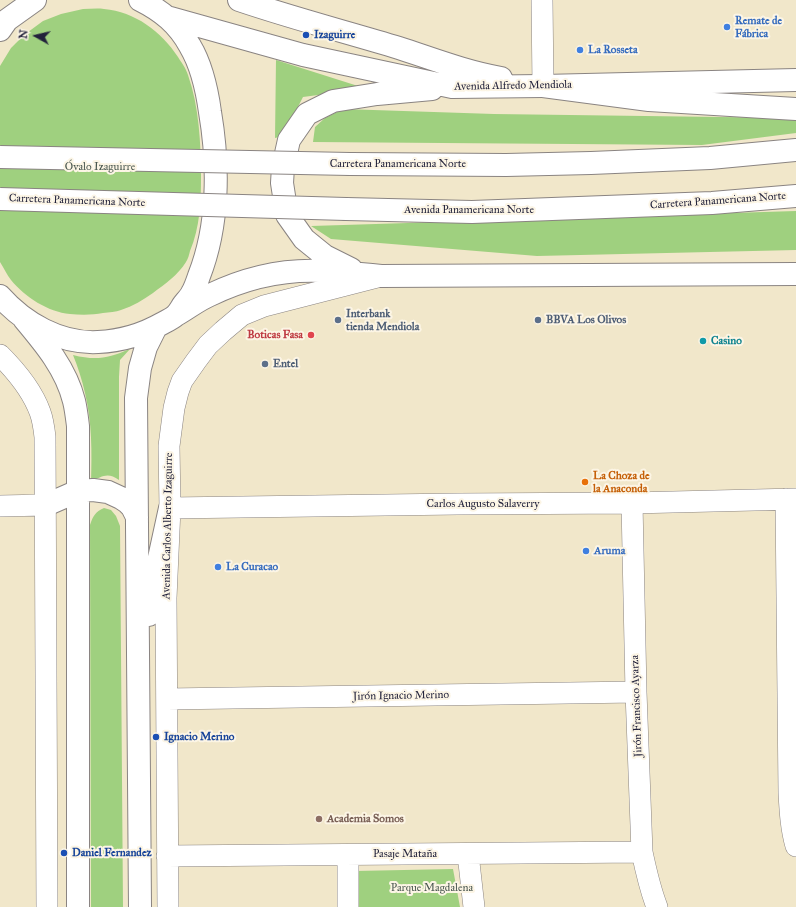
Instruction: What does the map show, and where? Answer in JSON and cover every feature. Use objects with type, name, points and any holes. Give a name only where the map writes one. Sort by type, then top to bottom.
[{"type":"main road","points":[[239,0],[480,74],[543,86],[649,100],[796,108]]},
{"type":"main road","points":[[0,30],[7,20],[25,5]]},
{"type":"main road","points":[[152,6],[183,35],[191,46],[207,90],[215,142],[214,211],[209,242],[202,267],[192,293],[176,315]]},
{"type":"main road","name":"Avenida Alfredo Mendiola","points":[[152,6],[303,55],[452,87],[796,80]]},
{"type":"main road","points":[[381,276],[351,269],[325,256],[304,239],[287,215],[282,183],[283,167],[289,140],[307,114],[333,101],[377,94],[452,87]]},
{"type":"main road","name":"Carretera Panamericana Norte","points":[[0,157],[350,164],[506,165],[710,158],[796,150]]},
{"type":"main road","name":"Carretera Panamericana Norte","points":[[592,208],[712,203],[796,196]]},
{"type":"main road","name":"Carretera Panamericana Norte","points":[[0,199],[346,209]]},
{"type":"main road","name":"Avenida Panamericana Norte","points":[[346,209],[472,212],[592,208]]},
{"type":"main road","points":[[9,309],[44,330],[66,339],[89,342],[112,342],[135,337],[156,327],[210,295],[241,282],[255,278],[292,272],[322,271],[381,276],[796,274]]},
{"type":"main road","points":[[9,309],[50,350],[64,373],[74,400],[78,426],[78,907]]},
{"type":"main road","points":[[140,907],[136,398],[140,368],[146,347],[156,327]]},
{"type":"main road","points":[[46,505],[78,491],[93,490],[108,492],[127,502],[132,507],[137,517]]},
{"type":"main road","points":[[138,710],[151,595],[170,508]]},
{"type":"street","points":[[542,0],[543,86]]},
{"type":"street","name":"Avenida Carlos Alberto Izaguirre","points":[[168,907],[166,598],[170,508],[169,446],[174,408],[182,381],[208,345],[242,315],[264,306],[381,276]]},
{"type":"street","points":[[0,355],[34,399],[43,422],[45,437],[47,907]]},
{"type":"street","points":[[791,499],[789,793],[794,841],[796,846]]},
{"type":"street","name":"Carlos Augusto Salaverry","points":[[170,508],[632,503],[791,499]]},
{"type":"street","name":"Jirón Francisco Ayarza","points":[[632,503],[636,692],[642,852],[646,874],[657,907]]},
{"type":"street","points":[[0,506],[46,505]]},
{"type":"street","name":"Jirón Ignacio Merino","points":[[167,699],[636,692]]},
{"type":"street","name":"Pasaje Mataña","points":[[167,856],[642,852]]},
{"type":"street","points":[[468,854],[474,907]]},
{"type":"street","points":[[348,855],[348,907]]},
{"type":"green space","name":"Óvalo Izaguirre","points":[[83,9],[115,11],[137,19],[146,24],[164,39],[178,57],[187,72],[195,99],[200,138],[201,176],[198,224],[187,260],[183,267],[171,279],[153,293],[130,307],[115,312],[83,315],[62,313],[45,307],[30,298],[10,278],[0,262],[0,66],[11,48],[24,35],[43,21],[61,14]]},
{"type":"green space","points":[[276,60],[358,86],[356,90],[303,97],[283,136],[275,138]]},
{"type":"green space","points":[[343,109],[494,114],[796,118],[796,133],[702,145],[313,142],[315,127],[325,118]]},
{"type":"green space","points":[[796,211],[796,250],[537,256],[331,239],[311,226]]},
{"type":"green space","points":[[130,349],[120,360],[119,480],[112,476],[105,476],[91,482],[89,415],[83,383],[73,355],[89,358],[102,358]]},
{"type":"green space","points":[[104,508],[111,510],[116,516],[120,526],[123,907],[91,907],[90,525],[92,519],[98,511]]},
{"type":"green space","name":"Parque Magdalena","points":[[453,869],[460,907],[355,907],[355,871]]},
{"type":"place","name":"Remate de Fábrica","points":[[727,27]]},
{"type":"place","name":"Izaguirre","points":[[306,35]]},
{"type":"place","name":"La Rosseta","points":[[580,50]]},
{"type":"place","name":"Interbank tienda Mendiola","points":[[338,320]]},
{"type":"place","name":"BBVA Los Olivos","points":[[538,320]]},
{"type":"place","name":"Boticas Fasa","points":[[311,335]]},
{"type":"place","name":"Casino","points":[[703,341]]},
{"type":"place","name":"Entel","points":[[265,364]]},
{"type":"place","name":"La Choza de la Anaconda","points":[[585,482]]},
{"type":"place","name":"Aruma","points":[[586,551]]},
{"type":"place","name":"La Curacao","points":[[218,567]]},
{"type":"place","name":"Ignacio Merino","points":[[156,737]]},
{"type":"place","name":"Academia Somos","points":[[319,819]]},
{"type":"place","name":"Daniel Fernandez","points":[[64,853]]}]
